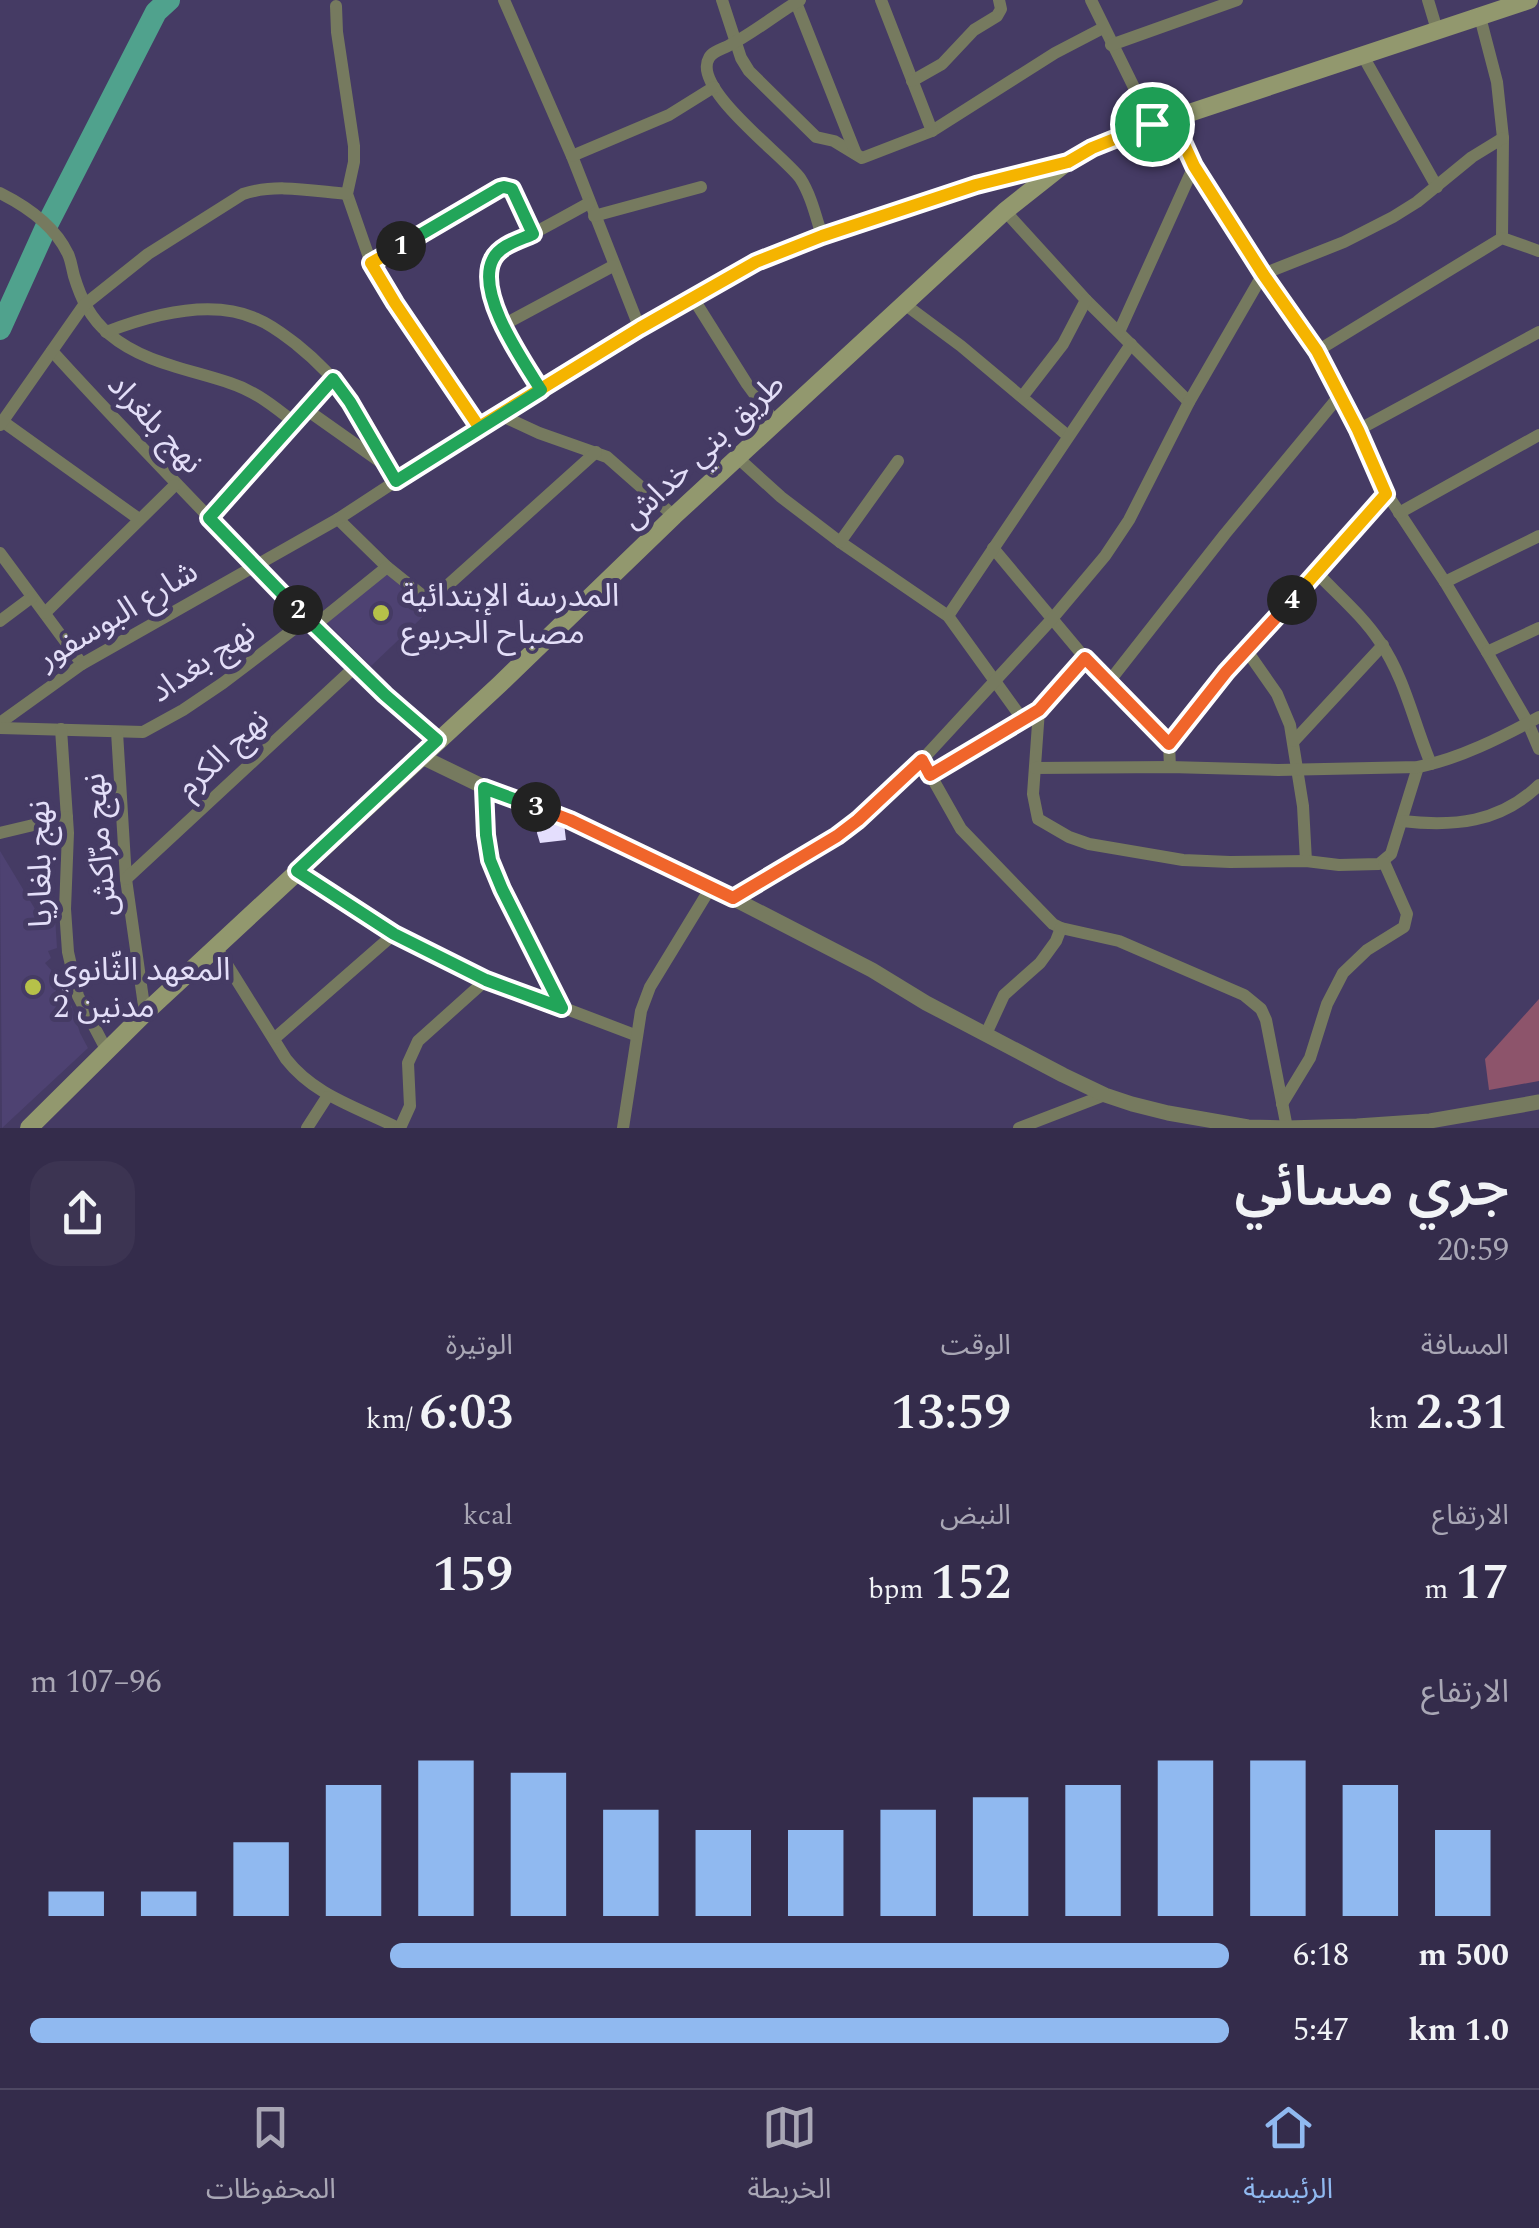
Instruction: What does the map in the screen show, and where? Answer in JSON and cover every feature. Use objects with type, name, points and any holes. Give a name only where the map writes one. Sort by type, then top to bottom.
[{"type":"main road","name":"طريق بني خداش","points":[[36,1126],[145,1013],[500,684],[674,516],[1005,211],[1068,162],[1152,124],[1529,0]]},
{"type":"street","points":[[504,0],[572,156],[640,328]]},
{"type":"street","points":[[722,0],[744,64],[805,128],[818,138],[834,140],[857,157],[870,156],[932,130],[1056,52],[1103,28]]},
{"type":"street","points":[[880,0],[932,130]]},
{"type":"street","points":[[912,81],[942,64],[974,30],[997,16],[1000,0]]},
{"type":"street","points":[[1090,0],[1152,124]]},
{"type":"street","points":[[1111,45],[1236,0]]},
{"type":"street","points":[[1428,0],[1438,30]]},
{"type":"street","points":[[822,236],[808,194],[796,174],[738,118],[714,87],[708,60],[797,1],[857,157]]},
{"type":"street","points":[[336,6],[354,146],[347,194],[371,263],[479,427]]},
{"type":"street","points":[[1480,17],[1497,82],[1503,138],[1502,238]]},
{"type":"street","points":[[1363,56],[1437,186]]},
{"type":"street","points":[[572,156],[669,115],[714,87]]},
{"type":"street","points":[[1172,118],[1194,166],[1317,351],[1386,494],[1534,720],[1539,748]]},
{"type":"street","points":[[733,898],[858,820],[922,760],[1052,619],[1105,556],[1128,520],[1188,402],[1263,274],[1366,232],[1417,202],[1472,157],[1503,138]]},
{"type":"street","name":"شارع البوسفور","points":[[0,725],[82,664],[338,519],[640,328],[756,262],[976,185],[1068,162]]},
{"type":"street","points":[[1119,332],[1194,166]]},
{"type":"street","points":[[371,263],[504,187],[514,192],[533,234]]},
{"type":"street","points":[[541,390],[503,325],[490,294],[492,260],[504,247],[591,209],[701,187]]},
{"type":"street","points":[[139,519],[1,423],[84,305],[148,254],[243,194],[258,189],[347,194]]},
{"type":"street","points":[[0,193],[19,202],[56,236],[68,254],[84,305],[106,332],[137,354],[256,394],[295,423]]},
{"type":"street","points":[[1005,211],[1086,300],[1188,402]]},
{"type":"street","points":[[1502,238],[1539,251]]},
{"type":"street","points":[[1317,351],[1502,238]]},
{"type":"street","points":[[503,325],[614,266]]},
{"type":"street","points":[[694,298],[747,384],[776,422]]},
{"type":"street","points":[[1022,396],[1063,344],[1086,300]]},
{"type":"street","points":[[903,304],[961,346],[1068,436]]},
{"type":"street","points":[[106,332],[167,313],[228,311],[254,317],[305,351],[333,379],[396,481]]},
{"type":"street","points":[[1358,430],[1539,332]]},
{"type":"street","points":[[948,616],[1130,344]]},
{"type":"street","name":"نهج بلغراد","points":[[52,351],[310,622],[437,740]]},
{"type":"street","points":[[209,518],[333,379]]},
{"type":"street","points":[[1108,682],[1340,395]]},
{"type":"street","points":[[306,410],[388,467]]},
{"type":"street","points":[[500,415],[614,461],[674,516]]},
{"type":"street","points":[[1399,514],[1539,434]]},
{"type":"street","points":[[338,519],[423,596],[434,596],[596,452]]},
{"type":"street","points":[[738,458],[840,542],[948,616],[1022,720]]},
{"type":"street","points":[[840,542],[898,461]]},
{"type":"street","points":[[45,613],[176,485]]},
{"type":"street","points":[[1170,766],[1169,744],[1226,672],[1386,494]]},
{"type":"street","points":[[1445,582],[1539,536]]},
{"type":"street","points":[[993,548],[1085,658],[1169,744]]},
{"type":"street","points":[[0,553],[82,664]]},
{"type":"street","name":"نهج بغداد","points":[[0,725],[143,732],[183,710],[387,567]]},
{"type":"street","points":[[1039,710],[1033,794],[1036,816],[1078,841],[1183,860],[1339,865],[1384,862],[1391,854],[1424,765],[1398,676],[1383,645],[1317,573]]},
{"type":"street","points":[[0,622],[32,597]]},
{"type":"street","points":[[1487,652],[1539,628]]},
{"type":"street","points":[[1294,741],[1383,645]]},
{"type":"street","points":[[1247,651],[1285,710],[1294,741],[1306,862]]},
{"type":"street","points":[[930,775],[1039,710],[1085,658]]},
{"type":"street","name":"نهج الكرم","points":[[126,879],[356,666]]},
{"type":"street","points":[[1035,768],[1170,766],[1298,770],[1424,765],[1534,720]]},
{"type":"street","name":"نهج بلغاريا","points":[[61,729],[67,817],[68,952],[78,996],[108,1050]]},
{"type":"street","name":"نهج مرّاكش","points":[[117,732],[126,879],[145,1013]]},
{"type":"street","points":[[420,756],[484,788],[570,820],[711,887],[1105,1095],[1168,1113],[1247,1127],[1286,1128],[1430,1120],[1539,1102]]},
{"type":"street","points":[[922,760],[971,841],[1054,924],[1119,940],[1244,995],[1261,1008],[1286,1128]]},
{"type":"street","points":[[1402,821],[1455,824],[1480,820],[1519,801],[1539,785]]},
{"type":"street","points":[[484,788],[490,860],[562,1008]]},
{"type":"street","points":[[0,834],[67,817]]},
{"type":"street","points":[[1282,1104],[1310,1058],[1343,973],[1367,950],[1404,927],[1407,914],[1384,862]]},
{"type":"street","points":[[297,871],[394,934],[486,980],[635,1036]]},
{"type":"street","points":[[623,1128],[635,1036],[650,986],[711,887]]},
{"type":"street","points":[[986,1034],[1004,994],[1040,963],[1061,928]]},
{"type":"street","points":[[275,1038],[394,934]]},
{"type":"street","points":[[216,947],[299,1075],[327,1096],[399,1128],[410,1106],[408,1062],[418,1041],[486,980]]},
{"type":"street","points":[[1019,1128],[1105,1095]]},
{"type":"street","points":[[307,1128],[327,1096]]},
{"type":"shaded area","name":"المدرسة الإبتدائية مصباح الجربوع","points":[[389,570],[434,606],[371,666],[325,621]]},
{"type":"shaded area","name":"المعهد الثّانوي مدنين 2","points":[[0,851],[35,909],[44,918],[55,916],[57,948],[48,951],[51,958],[45,963],[58,978],[62,974],[88,1048],[2,1128]]},
{"type":"shaded area","points":[[1539,999],[1539,1081],[1489,1090],[1485,1059]]},
{"type":"building","points":[[539,810],[551,813],[550,822],[564,823],[566,840],[540,843]]},
{"type":"waterway","points":[[0,329],[47,225],[156,12],[169,0]]},
{"type":"place","name":"المدرسة الإبتدائية مصباح الجربوع","points":[[381,613]]},
{"type":"place","name":"المعهد الثّانوي مدنين 2","points":[[33,987]]},
{"type":"route","points":[[1152,124],[1068,162],[976,185],[756,262],[640,328],[541,390],[479,427],[371,263],[500,188],[512,189],[533,234],[496,254],[490,268],[490,294],[509,337],[541,390],[396,481],[333,379],[209,518],[314,626],[437,740],[297,871],[394,934],[486,980],[562,1008],[490,860],[484,788],[570,820],[733,898],[837,836],[922,760],[930,775],[1039,710],[1085,658],[1169,744],[1226,672],[1386,494],[1317,351],[1194,166],[1172,118],[1152,124]]}]
